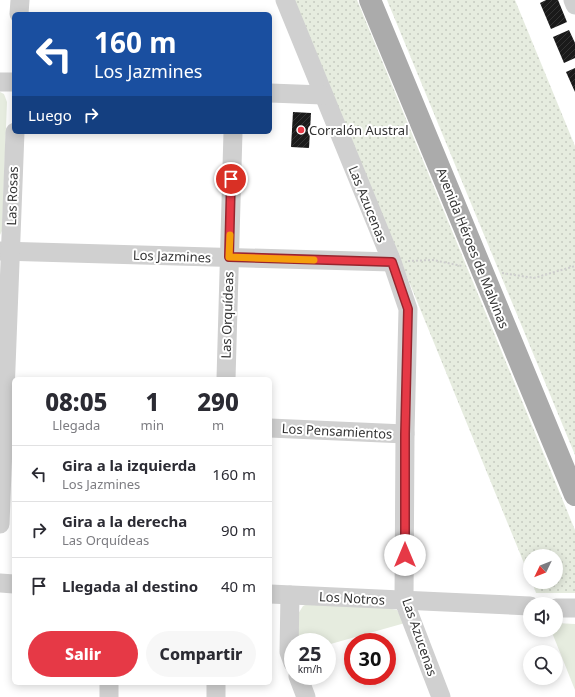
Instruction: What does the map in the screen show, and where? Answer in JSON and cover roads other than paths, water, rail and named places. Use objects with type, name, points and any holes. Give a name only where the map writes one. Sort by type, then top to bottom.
[{"type":"main road","name":"Avenida Héroes de Malvinas","points":[[370,0],[575,495]]},
{"type":"street","points":[[19,12],[20,0]]},
{"type":"street","name":"Las Azucenas","points":[[285,0],[392,262],[408,309],[405,434],[404,601],[441,697]]},
{"type":"street","points":[[573,0],[575,6]]},
{"type":"street","points":[[0,82],[12,82]]},
{"type":"street","points":[[272,93],[323,95]]},
{"type":"street","name":"Las Rosas","points":[[0,524],[6,416],[5,251],[15,134]]},
{"type":"street","name":"Las Orquídeas","points":[[226,377],[233,134]]},
{"type":"street","name":"Los Jazmines","points":[[5,251],[392,262]]},
{"type":"street","name":"Los Pensamientos","points":[[272,428],[405,434]]},
{"type":"street","points":[[0,583],[12,584]]},
{"type":"street","name":"Los Notros","points":[[272,594],[523,606]]},
{"type":"street","points":[[289,633],[290,595]]},
{"type":"street","points":[[563,608],[575,608]]},
{"type":"street","points":[[109,685],[109,697]]},
{"type":"street","points":[[216,685],[216,697]]},
{"type":"street","points":[[301,685],[306,697]]},
{"type":"place","name":"Corralón Austral","points":[[301,130]]}]
